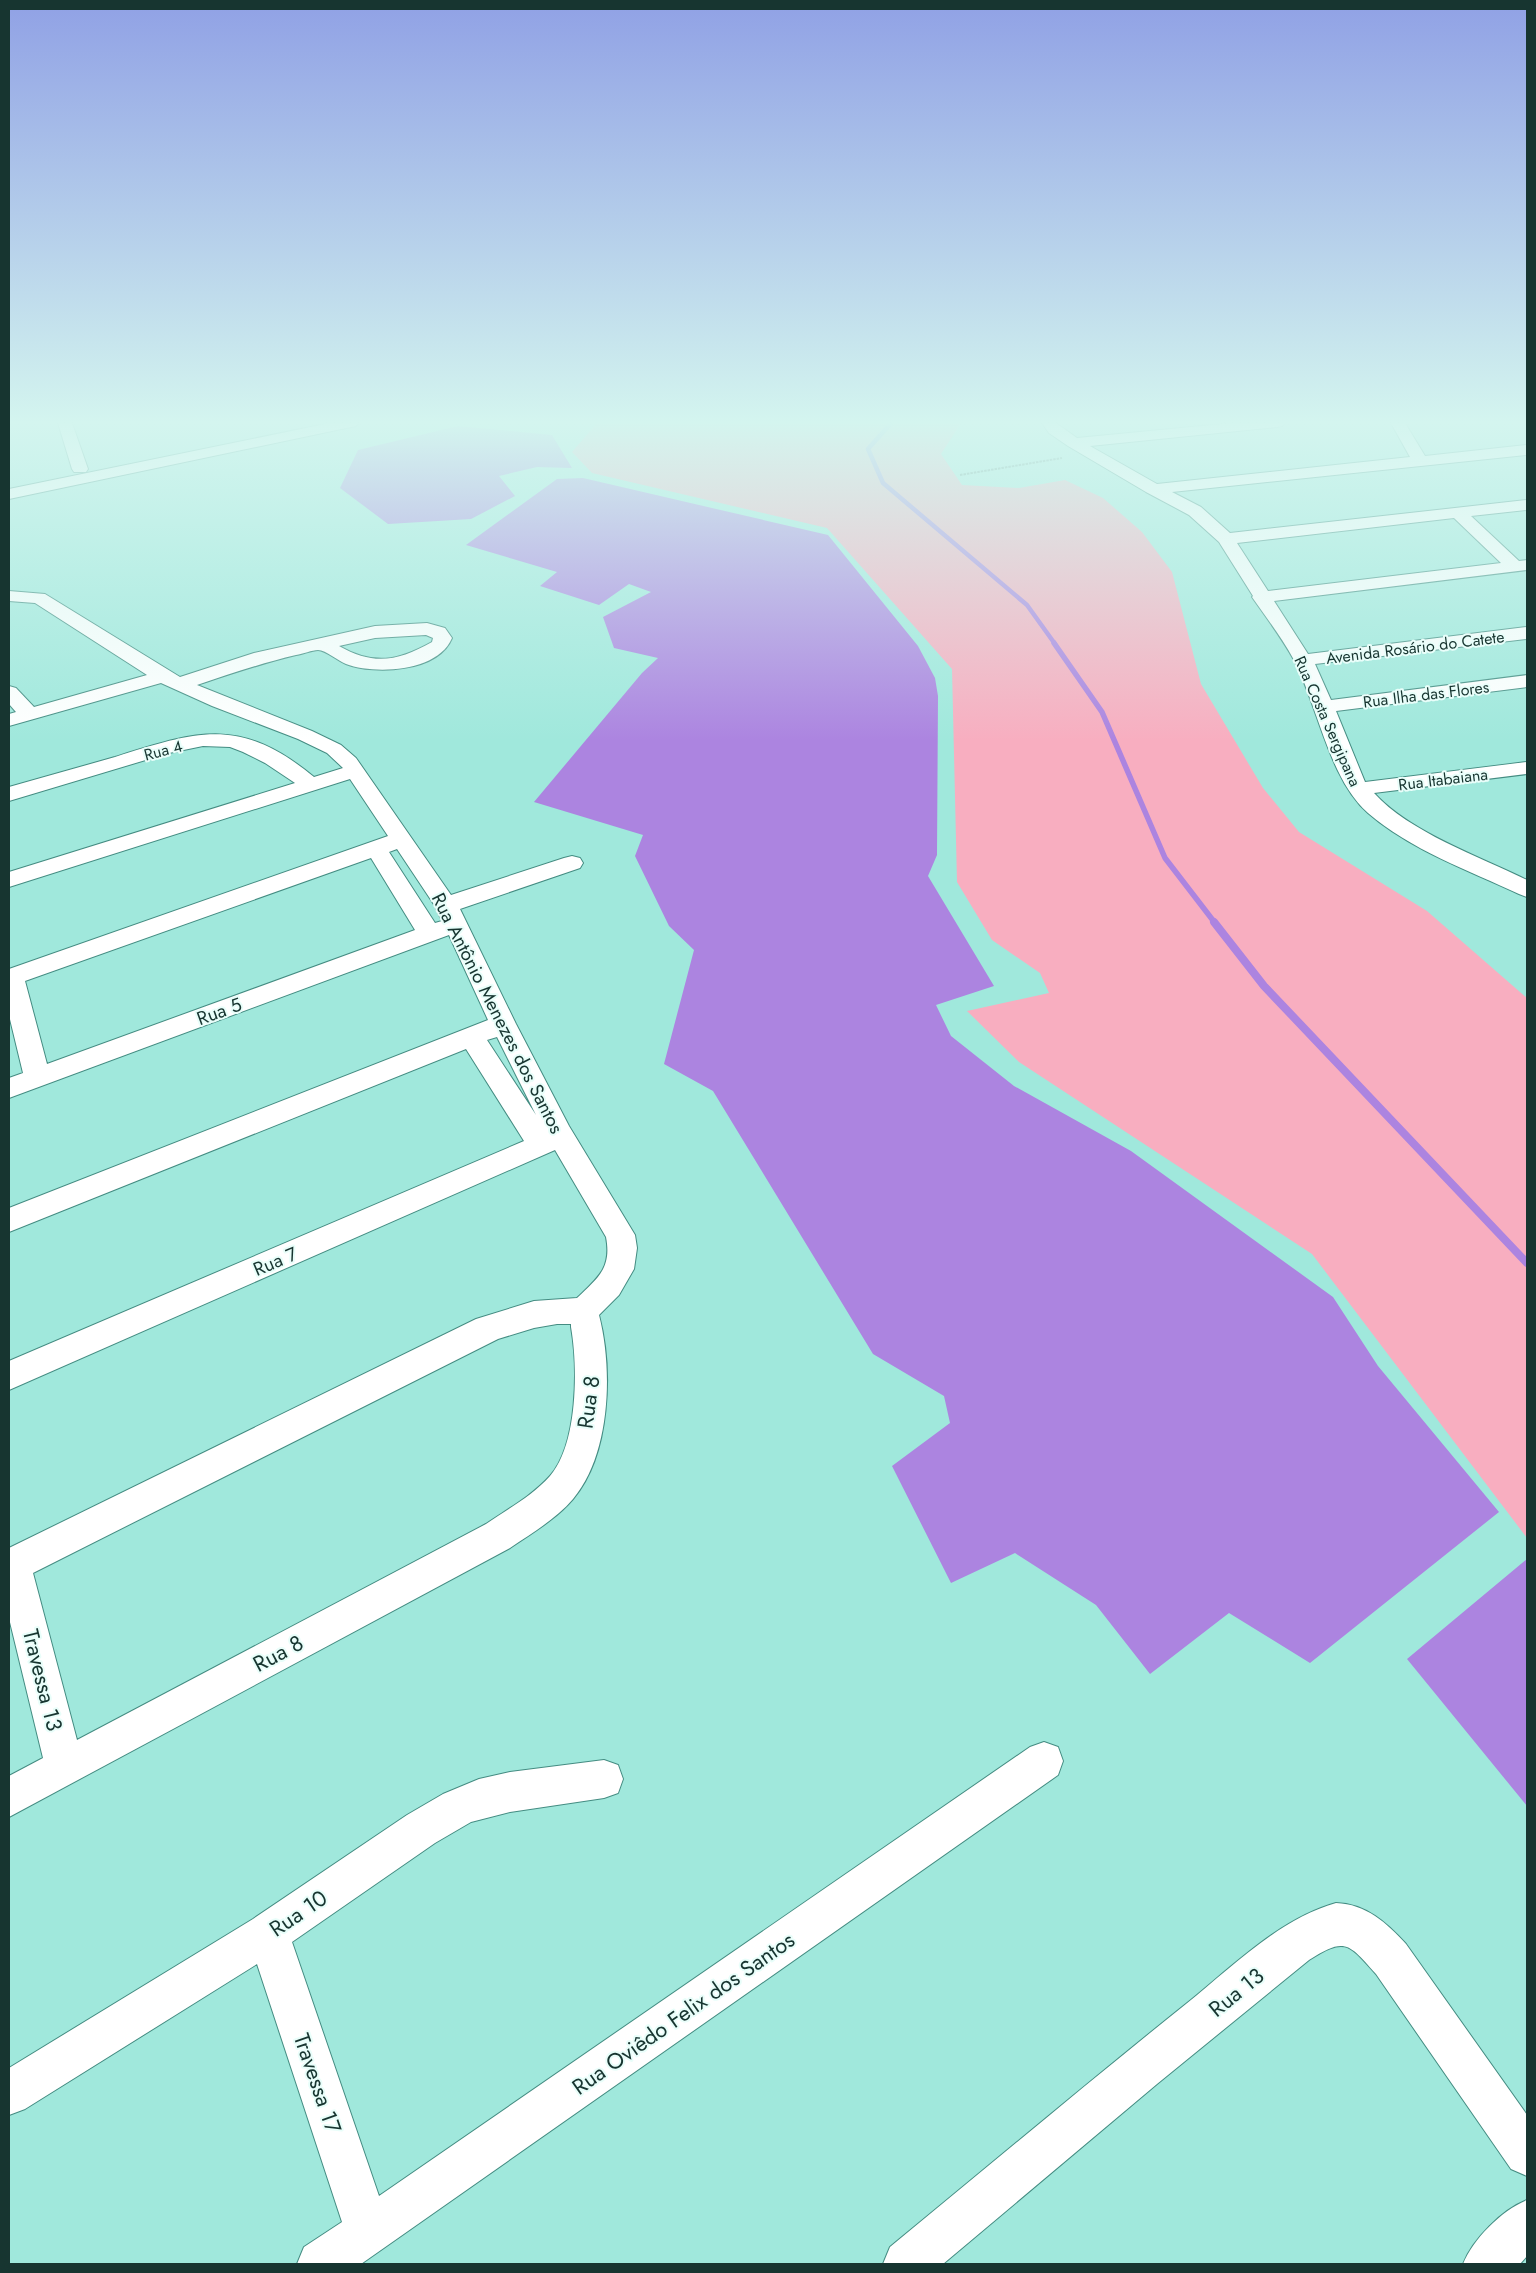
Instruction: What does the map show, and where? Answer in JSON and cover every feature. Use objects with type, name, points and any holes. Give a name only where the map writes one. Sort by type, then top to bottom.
[{"type":"street","name":"Rua Costa Sergipana","points":[[1215,529],[1226,539],[1303,660],[1324,706],[1339,752],[1358,790],[1375,808],[1406,830],[1439,848],[1527,889]]},
{"type":"street","points":[[1226,539],[1311,529]]},
{"type":"street","points":[[1477,529],[1521,566]]},
{"type":"street","points":[[1262,597],[1521,566]]},
{"type":"street","name":"Rua Antônio Menezes dos Santos","points":[[9,596],[30,596],[48,603],[172,681],[219,702],[323,743],[341,755],[356,771],[400,840],[451,914],[503,1024],[550,1139],[620,1235],[624,1253],[622,1265],[614,1278],[583,1311]]},
{"type":"street","points":[[9,720],[172,681],[261,657],[368,634],[403,629],[432,630],[442,634],[443,638],[438,646],[411,658],[378,665],[351,661],[323,644]]},
{"type":"street","name":"Avenida Rosário do Catete","points":[[1303,660],[1527,633]]},
{"type":"street","name":"Rua Ilha das Flores","points":[[1324,706],[1527,680]]},
{"type":"street","points":[[9,692],[29,714]]},
{"type":"street","name":"Rua 4","points":[[9,794],[164,749],[212,739],[233,741],[260,753],[290,768],[310,785]]},
{"type":"street","name":"Rua Itabaiana","points":[[1358,790],[1527,768]]},
{"type":"street","points":[[9,880],[356,771]]},
{"type":"street","points":[[37,1077],[10,977],[400,840]]},
{"type":"street","points":[[376,849],[430,934]]},
{"type":"street","name":"Rua 5","points":[[9,1088],[430,934],[451,914],[572,863]]},
{"type":"street","points":[[1502,876],[1527,872]]},
{"type":"street","points":[[9,1220],[503,1024]]},
{"type":"street","points":[[471,1036],[550,1139]]},
{"type":"street","name":"Rua 7","points":[[9,1376],[550,1139]]},
{"type":"street","points":[[11,1565],[487,1329],[542,1311],[583,1311]]},
{"type":"street","name":"Rua 8","points":[[9,1797],[498,1536],[554,1496],[564,1486],[578,1460],[591,1405],[592,1352],[583,1311]]},
{"type":"street","name":"Travessa 13","points":[[11,1565],[65,1767]]},
{"type":"street","name":"Rua Oviêdo Felix dos Santos","points":[[320,2264],[1044,1761]]},
{"type":"street","name":"Rua 10","points":[[9,2093],[268,1934],[421,1829],[457,1808],[478,1799],[510,1792],[604,1779]]},
{"type":"street","name":"Rua 13","points":[[907,2264],[1141,2068],[1279,1957],[1305,1938],[1331,1925],[1345,1923],[1356,1926],[1372,1938],[1391,1959],[1527,2152]]},
{"type":"street","name":"Travessa 17","points":[[268,1934],[368,2231]]},
{"type":"street","points":[[1487,2264],[1527,2222]]},
{"type":"shaded area","points":[[488,529],[803,529],[828,535],[918,646],[935,678],[938,696],[937,855],[928,876],[994,986],[936,1005],[951,1036],[1014,1086],[1131,1151],[1333,1297],[1378,1366],[1499,1512],[1310,1663],[1229,1613],[1150,1674],[1096,1605],[1015,1553],[951,1583],[892,1466],[950,1423],[944,1396],[873,1354],[713,1091],[664,1064],[694,950],[669,926],[635,856],[643,835],[534,802],[642,673],[658,658],[614,648],[603,617],[651,592],[629,584],[599,605],[540,586],[557,572],[466,545]]},
{"type":"shaded area","points":[[828,529],[1139,529],[1172,572],[1201,684],[1263,788],[1299,832],[1427,911],[1527,998],[1527,1538],[1312,1254],[1019,1062],[967,1011],[1049,993],[1040,973],[992,940],[957,882],[952,669]]},
{"type":"shaded area","points":[[1527,1559],[1527,1806],[1407,1659]]},
{"type":"waterway","points":[[937,529],[1027,605],[1055,644]]},
{"type":"waterway","points":[[1054,643],[1102,712],[1165,858],[1215,923]]},
{"type":"waterway","points":[[1214,922],[1264,986],[1527,1263]]}]
